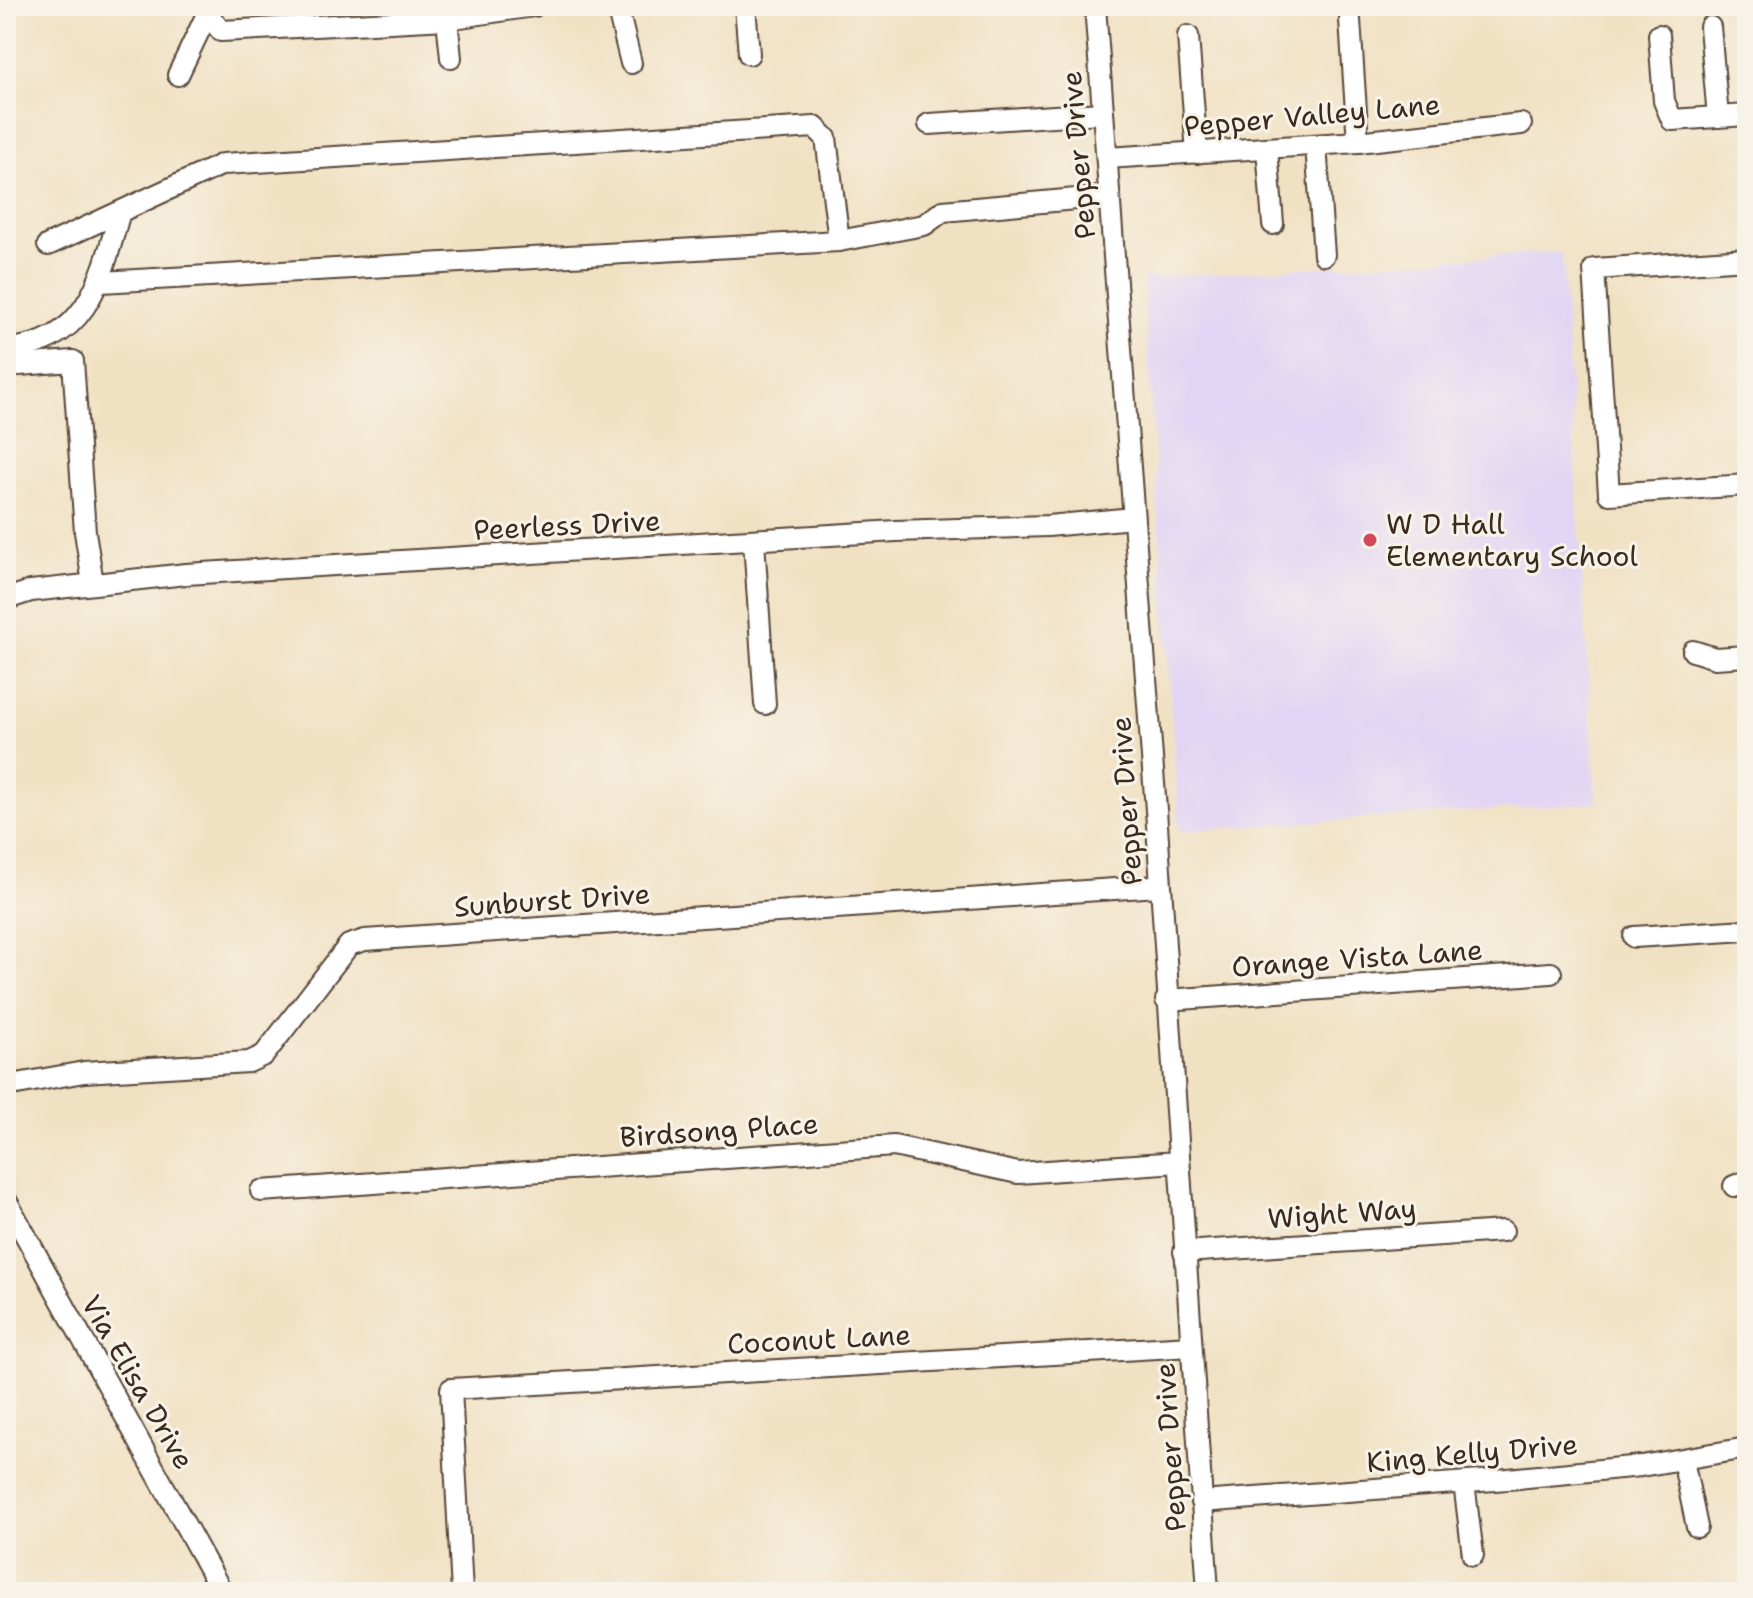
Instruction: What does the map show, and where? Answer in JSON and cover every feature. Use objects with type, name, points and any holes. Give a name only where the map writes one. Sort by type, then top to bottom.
[{"type":"street","points":[[210,8],[213,23],[221,31],[447,19],[534,6]]},
{"type":"street","points":[[617,6],[631,63]]},
{"type":"street","points":[[745,6],[749,54]]},
{"type":"street","name":"Pepper Drive","points":[[1095,6],[1208,1592]]},
{"type":"street","points":[[178,75],[210,8]]},
{"type":"street","points":[[447,19],[451,58]]},
{"type":"street","points":[[1350,20],[1358,142]]},
{"type":"street","points":[[1710,27],[1718,117]]},
{"type":"street","points":[[1659,35],[1664,101],[1672,120],[1747,115]]},
{"type":"street","points":[[1188,36],[1197,153]]},
{"type":"street","points":[[929,124],[1101,113]]},
{"type":"street","name":"Pepper Valley Lane","points":[[1107,158],[1358,142],[1521,124]]},
{"type":"street","points":[[48,245],[119,215],[223,164],[815,127],[826,138],[839,241]]},
{"type":"street","points":[[1316,145],[1324,255]]},
{"type":"street","points":[[1267,148],[1273,224]]},
{"type":"street","points":[[101,282],[839,241],[924,225],[943,211],[1109,196]]},
{"type":"street","points":[[6,349],[44,344],[67,324],[101,282],[119,215]]},
{"type":"street","points":[[1747,259],[1594,269],[1609,494],[1747,485]]},
{"type":"street","points":[[6,366],[73,361],[85,532],[93,583]]},
{"type":"street","name":"Peerless Drive","points":[[6,599],[31,591],[186,574],[1133,518]]},
{"type":"street","points":[[754,541],[765,704]]},
{"type":"street","points":[[1693,651],[1715,658],[1747,656]]},
{"type":"street","name":"Sunburst Drive","points":[[6,1086],[84,1072],[249,1062],[264,1055],[349,945],[365,940],[1159,886]]},
{"type":"street","points":[[1634,937],[1747,930]]},
{"type":"street","name":"Orange Vista Lane","points":[[1166,1000],[1551,973]]},
{"type":"street","name":"Birdsong Place","points":[[261,1191],[894,1146],[1018,1173],[1178,1162]]},
{"type":"street","name":"Via Elisa Drive","points":[[6,1200],[222,1592]]},
{"type":"street","name":"Wight Way","points":[[1184,1252],[1503,1231]]},
{"type":"street","name":"Coconut Lane","points":[[462,1592],[451,1389],[1191,1346]]},
{"type":"street","name":"King Kelly Drive","points":[[1201,1502],[1464,1483],[1683,1460],[1723,1450],[1747,1448]]},
{"type":"street","points":[[1683,1460],[1697,1527]]},
{"type":"street","points":[[1464,1483],[1473,1555]]},
{"type":"shaded area","name":"W D Hall Elementary School","points":[[1562,252],[1596,803],[1179,831],[1143,278]]},
{"type":"place","name":"W D Hall Elementary School","points":[[1370,540]]}]
